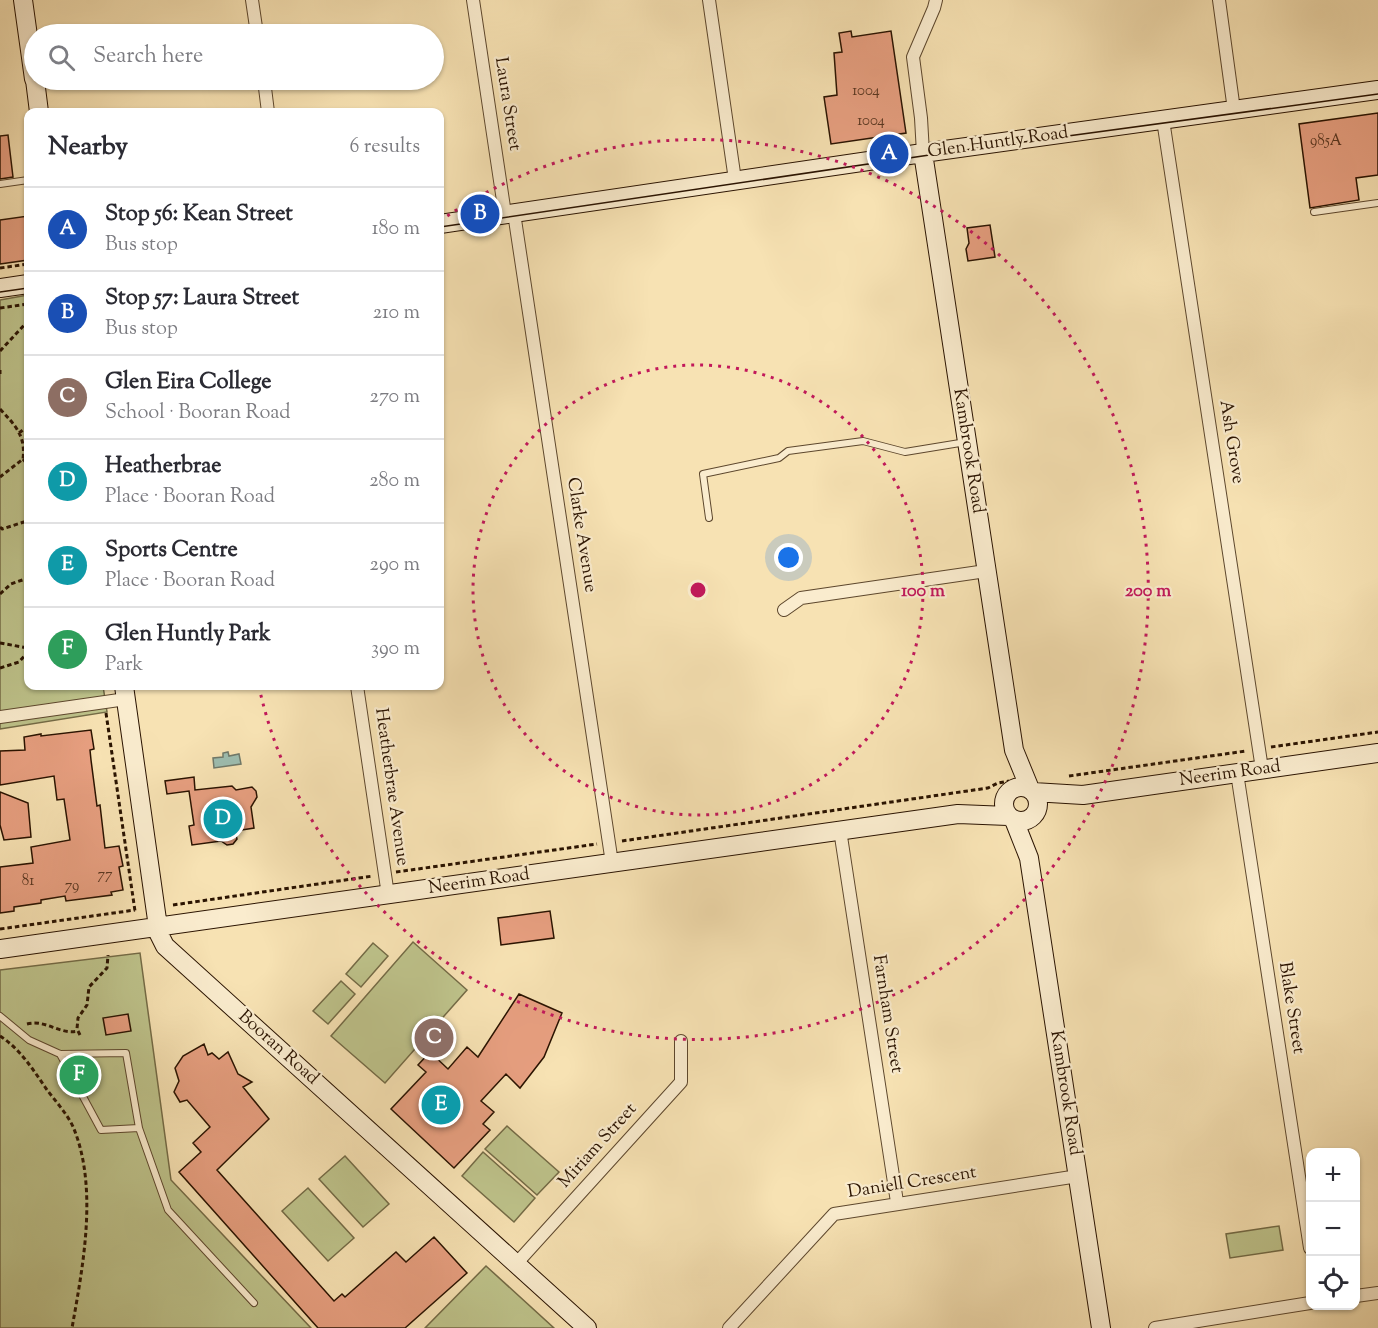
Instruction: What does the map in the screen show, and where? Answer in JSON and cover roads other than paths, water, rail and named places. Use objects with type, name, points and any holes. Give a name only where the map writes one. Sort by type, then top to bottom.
[{"type":"street","points":[[23,0],[27,24]]},
{"type":"street","points":[[252,0],[256,24]]},
{"type":"street","name":"Laura Street","points":[[473,0],[510,213]]},
{"type":"street","points":[[709,0],[735,180]]},
{"type":"street","points":[[923,153],[913,57],[936,0]]},
{"type":"street","points":[[1219,0],[1234,110]]},
{"type":"street","points":[[36,90],[39,108]]},
{"type":"street","points":[[265,90],[268,108]]},
{"type":"street","name":"Glen Huntly Road","points":[[444,223],[923,153],[1378,90]]},
{"type":"street","name":"Ash Grove","points":[[1163,120],[1262,770]]},
{"type":"street","name":"Kambrook Road","points":[[923,153],[1018,788]]},
{"type":"street","name":"Clarke Avenue","points":[[510,213],[612,863]]},
{"type":"street","points":[[0,288],[24,285]]},
{"type":"street","points":[[784,610],[801,598],[986,571]]},
{"type":"street","name":"Heatherbrae Avenue","points":[[358,690],[388,895]]},
{"type":"street","points":[[0,717],[104,702],[125,692]]},
{"type":"street","name":"Booran Road","points":[[125,692],[158,927],[166,947],[587,1328]]},
{"type":"street","name":"Neerim Road","points":[[1035,814],[1083,795],[1378,753]]},
{"type":"street","name":"Blake Street","points":[[1237,773],[1306,1216]]},
{"type":"street","points":[[1018,788],[1038,802],[1035,814],[1025,821],[1011,818],[1003,807],[1018,788]]},
{"type":"street","name":"Neerim Road","points":[[958,814],[1018,788],[1083,795]]},
{"type":"street","name":"Neerim Road","points":[[0,949],[958,814],[1011,818]]},
{"type":"street","name":"Kambrook Road","points":[[1029,858],[1035,814]]},
{"type":"street","name":"Kambrook Road","points":[[1011,818],[1029,858],[1101,1328]]},
{"type":"street","name":"Farnham Street","points":[[840,830],[897,1202]]},
{"type":"street","name":"Miriam Street","points":[[516,1264],[681,1082],[681,1041]]},
{"type":"street","name":"Daniell Crescent","points":[[729,1328],[834,1214],[897,1202],[1078,1176]]},
{"type":"street","points":[[1360,1295],[1378,1293]]},
{"type":"street","points":[[1155,1328],[1306,1304]]},
{"type":"lane","points":[[0,184],[24,181]]},
{"type":"lane","points":[[1314,212],[1378,203]]},
{"type":"lane","points":[[709,518],[703,474],[779,458],[788,451],[863,441],[905,452],[966,441]]},
{"type":"lane","points":[[0,1017],[35,1043],[60,1054],[126,1053],[139,1128],[168,1210],[254,1303]]},
{"type":"lane","points":[[60,1054],[100,1130],[139,1128]]},
{"type":"tram line","points":[[444,226],[943,153],[1378,94]]},
{"type":"tram line","points":[[0,292],[24,289]]},
{"type":"place","name":"Stop 56: Kean Street","points":[[889,154]]},
{"type":"place","name":"Stop 57: Laura Street","points":[[480,214]]},
{"type":"place","name":"Heatherbrae","points":[[223,819]]},
{"type":"place","name":"Glen Eira College","points":[[434,1038]]},
{"type":"place","name":"Glen Huntly Park","points":[[79,1075]]},
{"type":"place","name":"Sports Centre","points":[[441,1105]]}]
